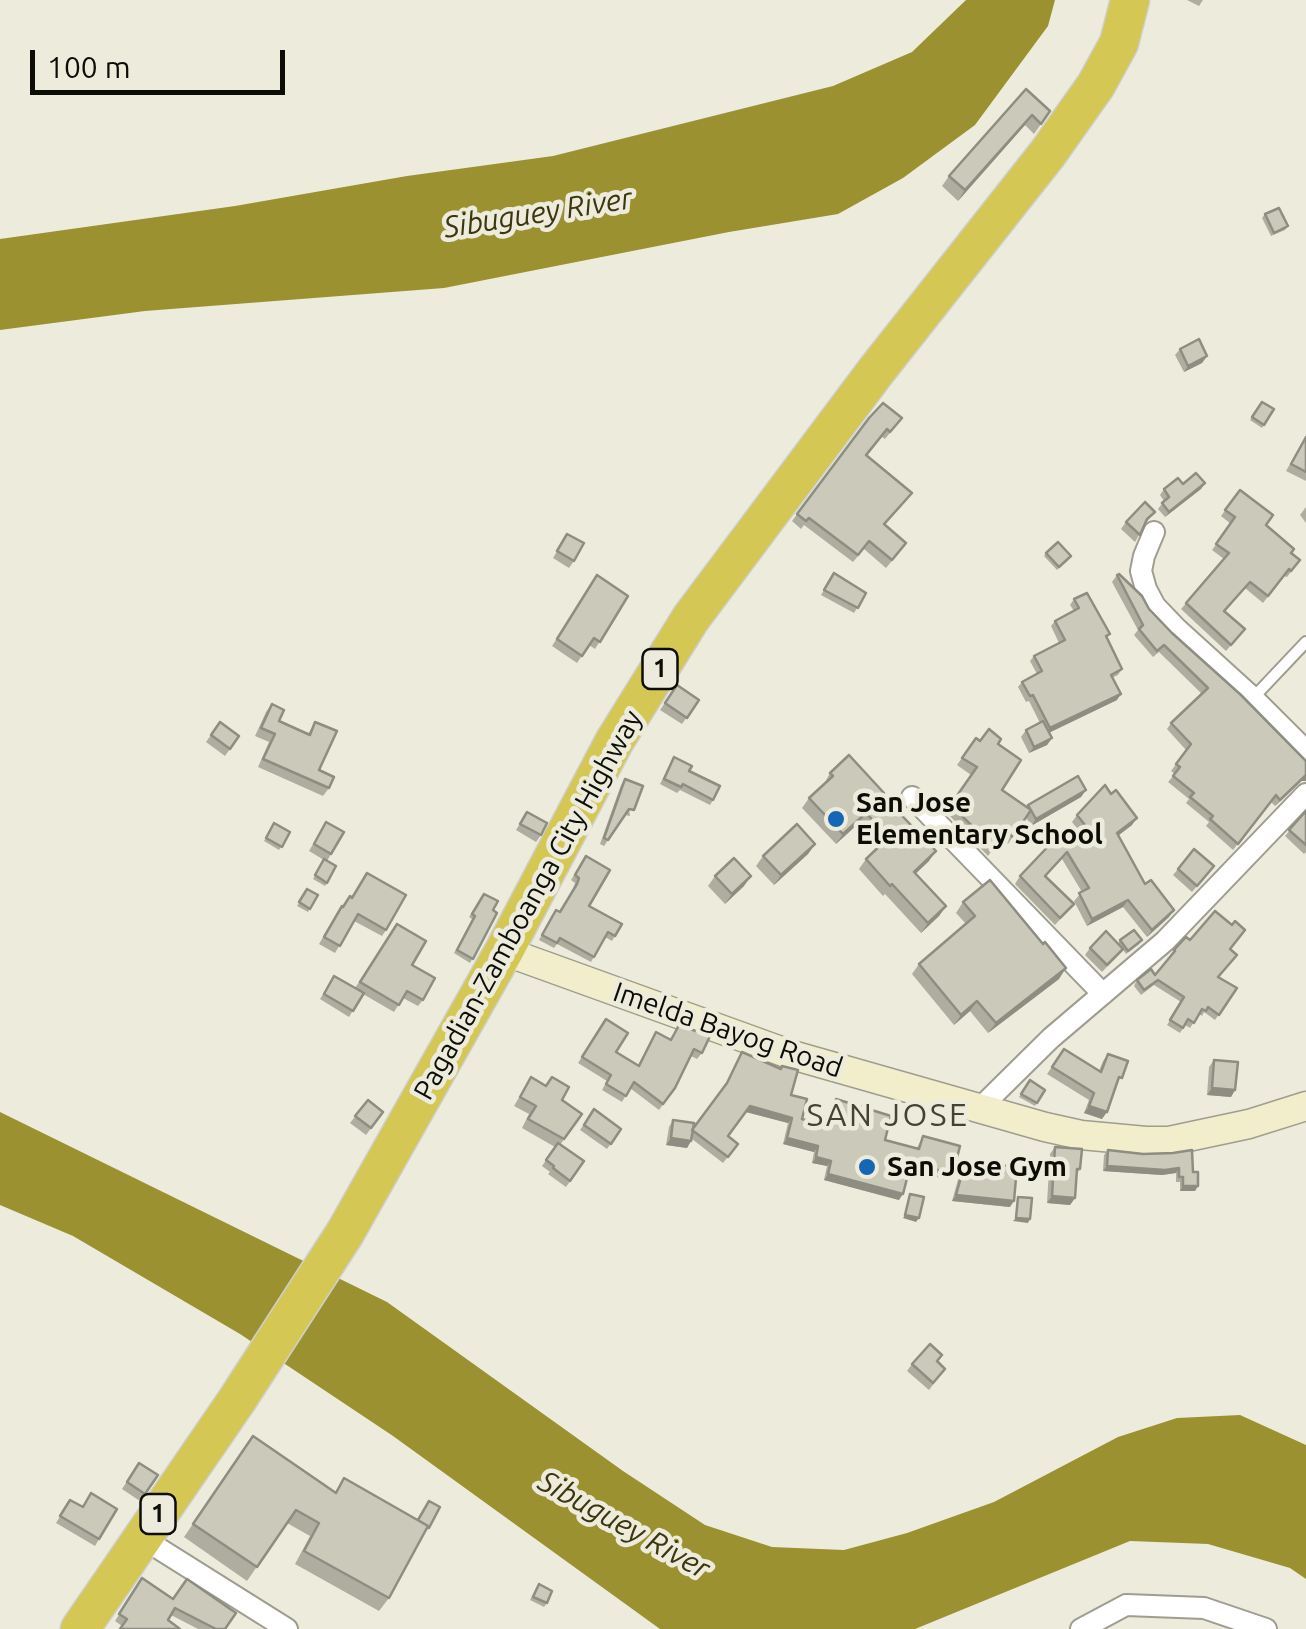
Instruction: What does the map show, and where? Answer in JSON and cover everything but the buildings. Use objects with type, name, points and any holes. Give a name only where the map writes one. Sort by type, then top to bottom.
[{"type":"highway","name":"Pagadian-Zamboanga City Highway","points":[[80,1629],[237,1400],[344,1233],[504,951],[614,742],[691,618],[876,371],[1048,153],[1120,43],[1130,0]]},
{"type":"main road","name":"Imelda Bayog Road","points":[[504,951],[792,1056],[1082,1135],[1146,1142],[1204,1135],[1306,1106]]},
{"type":"street","points":[[1154,532],[1141,571],[1155,606],[1306,752]]},
{"type":"street","points":[[980,1108],[1051,1038],[1165,940],[1306,794]]},
{"type":"street","points":[[912,798],[1103,994]]},
{"type":"street","points":[[142,1538],[287,1629]]},
{"type":"street","points":[[1081,1629],[1126,1605],[1204,1608],[1266,1629]]},
{"type":"lane","points":[[1253,698],[1304,648]]},
{"type":"water","name":"Sibuguey River","points":[[966,0],[1055,0],[1048,26],[975,125],[903,178],[838,214],[444,288],[145,311],[0,330],[0,239],[553,156],[833,86],[912,52]]},
{"type":"water","name":"Sibuguey River","points":[[0,1112],[387,1302],[705,1525],[772,1547],[844,1550],[907,1533],[994,1502],[1118,1437],[1177,1418],[1240,1415],[1306,1445],[1306,1579],[1290,1568],[1208,1544],[1130,1541],[915,1629],[660,1629],[393,1436],[240,1334],[73,1236],[0,1205]]},
{"type":"place","name":"San Jose Elementary School","points":[[836,819]]},
{"type":"place","name":"San Jose Gym","points":[[867,1167]]},
{"type":"district","name":"SAN JOSE","points":[[888,1115]]}]
